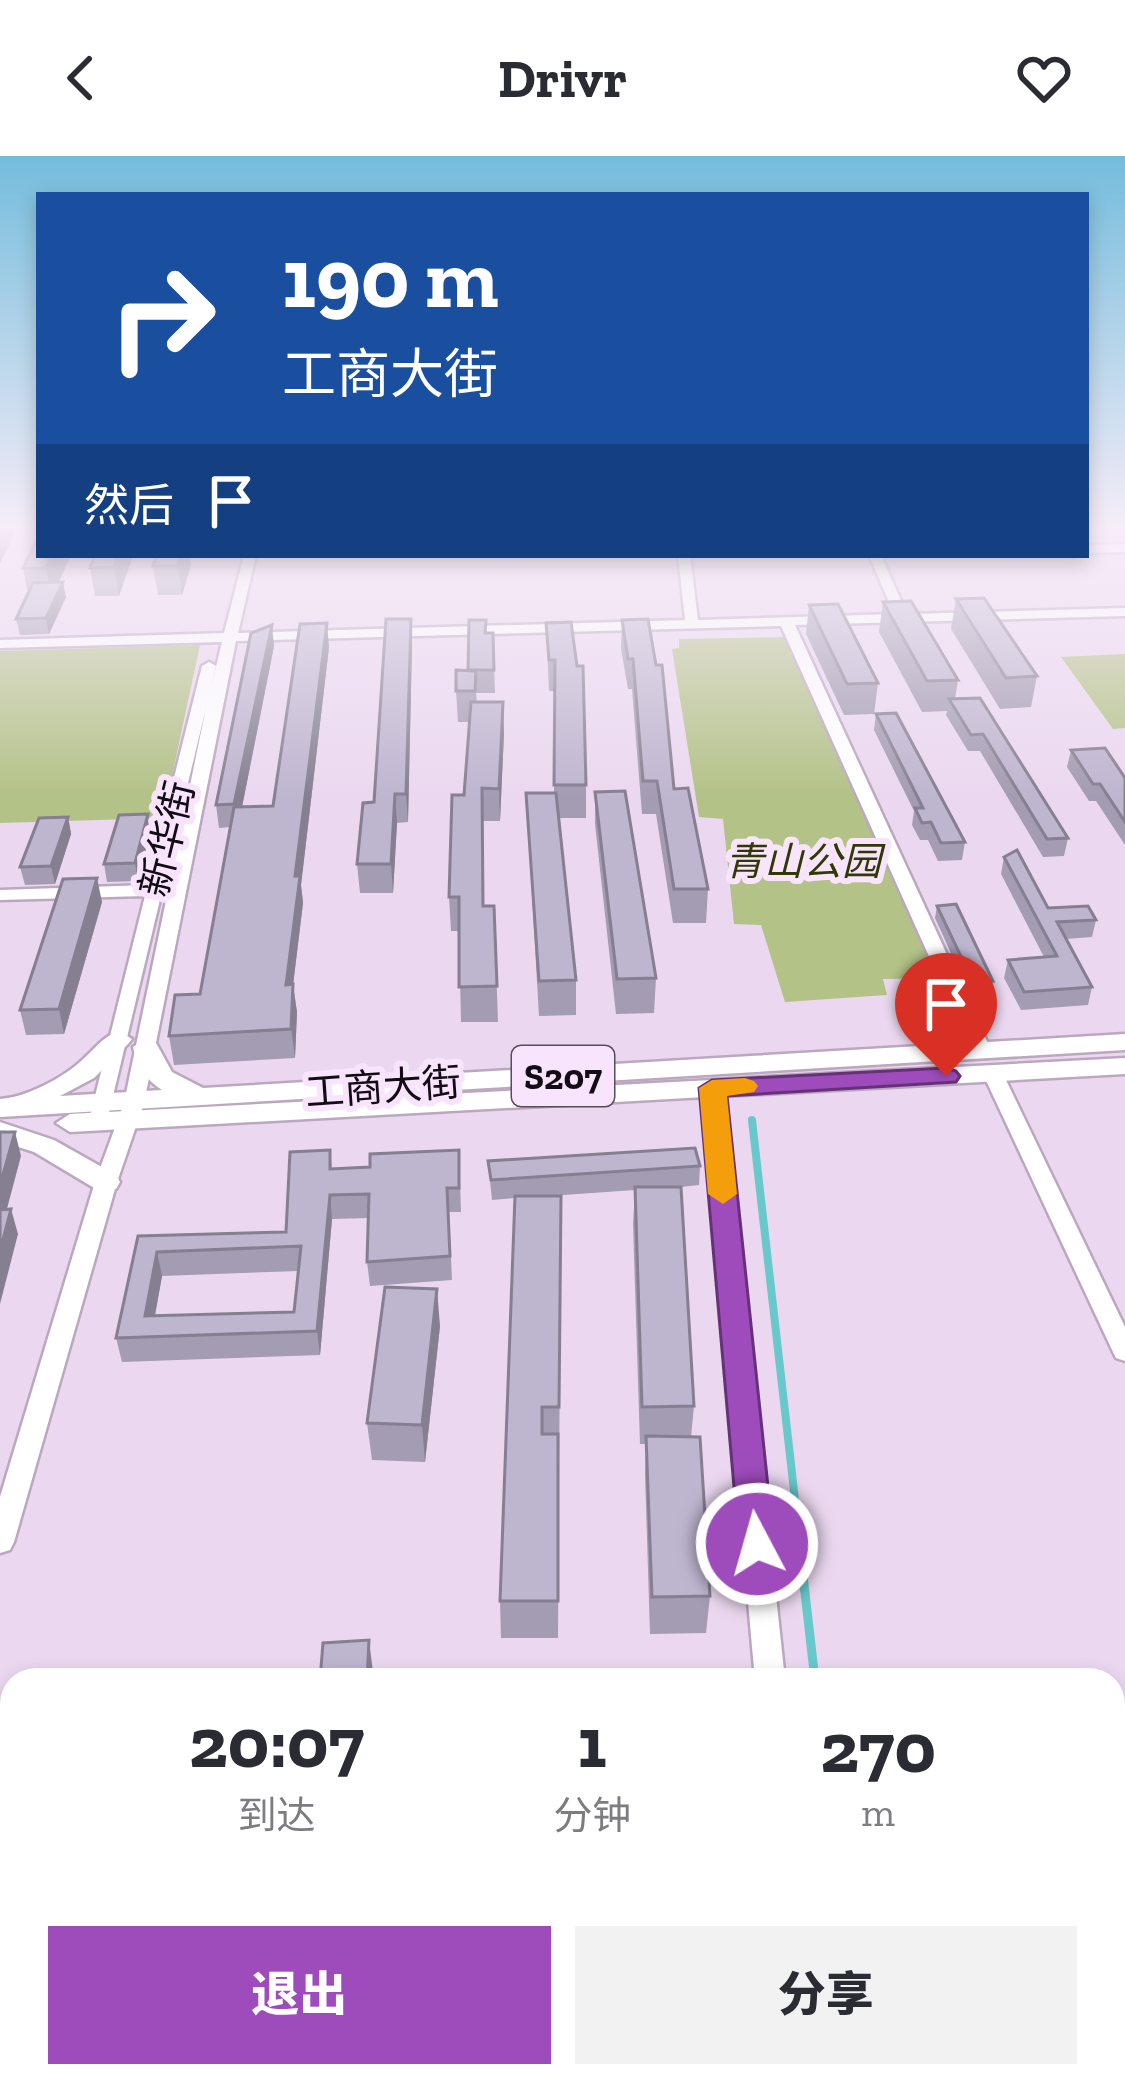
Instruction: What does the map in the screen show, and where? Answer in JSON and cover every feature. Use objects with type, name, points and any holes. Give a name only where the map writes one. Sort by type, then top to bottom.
[{"type":"main road","points":[[11,1107],[85,1072],[119,1039]]},
{"type":"main road","name":"工商大街","points":[[11,1107],[131,1113],[712,1088],[987,1062],[1125,1042]]},
{"type":"main road","points":[[146,1047],[154,1071],[170,1084],[224,1097]]},
{"type":"main road","name":"工商大街","points":[[131,1113],[224,1097],[987,1062],[1125,1066]]},
{"type":"main road","name":"工商大街","points":[[0,1128],[100,1113]]},
{"type":"main road","points":[[0,1128],[44,1145],[106,1182]]},
{"type":"street","name":"新华街","points":[[0,1542],[106,1182],[131,1113],[226,617]]},
{"type":"street","name":"新华街","points":[[100,1113],[154,890],[230,617]]},
{"type":"street","points":[[691,617],[692,624]]},
{"type":"street","points":[[0,644],[933,617]]},
{"type":"street","points":[[786,621],[1125,1352]]},
{"type":"street","points":[[0,896],[154,890]]},
{"type":"street","points":[[712,1088],[769,1668]]},
{"type":"green space","name":"青山公园","points":[[784,637],[937,978],[883,979],[887,995],[785,1002],[761,925],[734,924],[723,819],[699,817],[672,649],[679,648],[679,639]]},
{"type":"green space","points":[[200,645],[163,818],[0,823],[0,651]]},
{"type":"green space","points":[[1125,654],[1125,728],[1113,729],[1061,657]]},
{"type":"building","points":[[815,617],[845,617],[878,683],[847,684]]},
{"type":"building","points":[[891,617],[921,617],[958,680],[927,681]]},
{"type":"building","points":[[967,617],[997,617],[1037,676],[1006,678]]},
{"type":"building","points":[[386,619],[411,619],[406,794],[395,794],[391,864],[357,864],[363,803],[374,802]]},
{"type":"building","points":[[648,619],[656,665],[662,665],[674,789],[688,788],[708,889],[674,889],[657,781],[643,781],[633,659],[628,659],[622,620]]},
{"type":"building","points":[[469,620],[486,620],[485,633],[493,633],[494,670],[468,670]]},
{"type":"building","points":[[571,622],[577,666],[583,666],[586,785],[554,785],[555,660],[549,660],[546,623]]},
{"type":"building","points":[[327,623],[295,876],[300,876],[286,985],[293,984],[291,1029],[169,1036],[175,995],[200,994],[234,807],[273,806],[300,624]]},
{"type":"building","points":[[272,625],[234,804],[216,805],[251,633]]},
{"type":"building","points":[[456,670],[476,671],[475,691],[456,691]]},
{"type":"building","points":[[980,698],[1068,838],[1047,839],[983,734],[971,735],[949,699]]},
{"type":"building","points":[[471,702],[503,702],[499,789],[482,788],[483,906],[494,906],[497,986],[459,987],[459,897],[449,897],[452,795],[464,795]]},
{"type":"building","points":[[896,713],[965,842],[941,843],[931,822],[922,823],[915,808],[923,808],[876,714]]},
{"type":"building","points":[[1105,748],[1125,778],[1125,822],[1071,750]]},
{"type":"building","points":[[625,791],[656,978],[617,979],[595,792]]},
{"type":"building","points":[[526,793],[556,793],[576,980],[539,981]]},
{"type":"building","points":[[148,814],[135,863],[104,864],[119,815]]},
{"type":"building","points":[[68,817],[51,866],[20,867],[39,818]]},
{"type":"building","points":[[1017,850],[1048,908],[1088,906],[1096,920],[1057,922],[1092,987],[1024,992],[1008,960],[1057,956],[1004,857]]},
{"type":"building","points":[[97,878],[59,1009],[20,1010],[63,879]]},
{"type":"building","points":[[956,904],[993,981],[973,982],[937,906]]},
{"type":"building","points":[[0,1132],[15,1132],[0,1185]]},
{"type":"building","points":[[695,1148],[700,1166],[491,1180],[488,1161]]},
{"type":"building","points":[[330,1150],[330,1169],[370,1167],[370,1154],[459,1150],[459,1188],[447,1188],[450,1256],[367,1262],[369,1194],[330,1195],[317,1331],[116,1338],[138,1236],[286,1232],[290,1152]],"holes":[[[301,1246],[294,1312],[145,1316],[157,1252]]]},
{"type":"building","points":[[635,1187],[681,1187],[694,1406],[642,1407]]},
{"type":"building","points":[[515,1196],[561,1196],[559,1407],[542,1407],[542,1434],[558,1434],[558,1601],[500,1601]]},
{"type":"building","points":[[11,1209],[0,1251],[0,1210]]},
{"type":"building","points":[[385,1287],[437,1289],[422,1425],[367,1423]]},
{"type":"building","points":[[646,1436],[700,1437],[710,1596],[652,1597]]},
{"type":"building","points":[[369,1640],[368,1668],[321,1668],[323,1643]]},
{"type":"waterway","points":[[752,1120],[799,1535]]},
{"type":"waterway","points":[[798,1532],[814,1668]]},
{"type":"slow traffic","points":[[723,1194],[712,1088],[745,1086]]},
{"type":"route","points":[[757,1544],[712,1088],[946,1076]]}]
